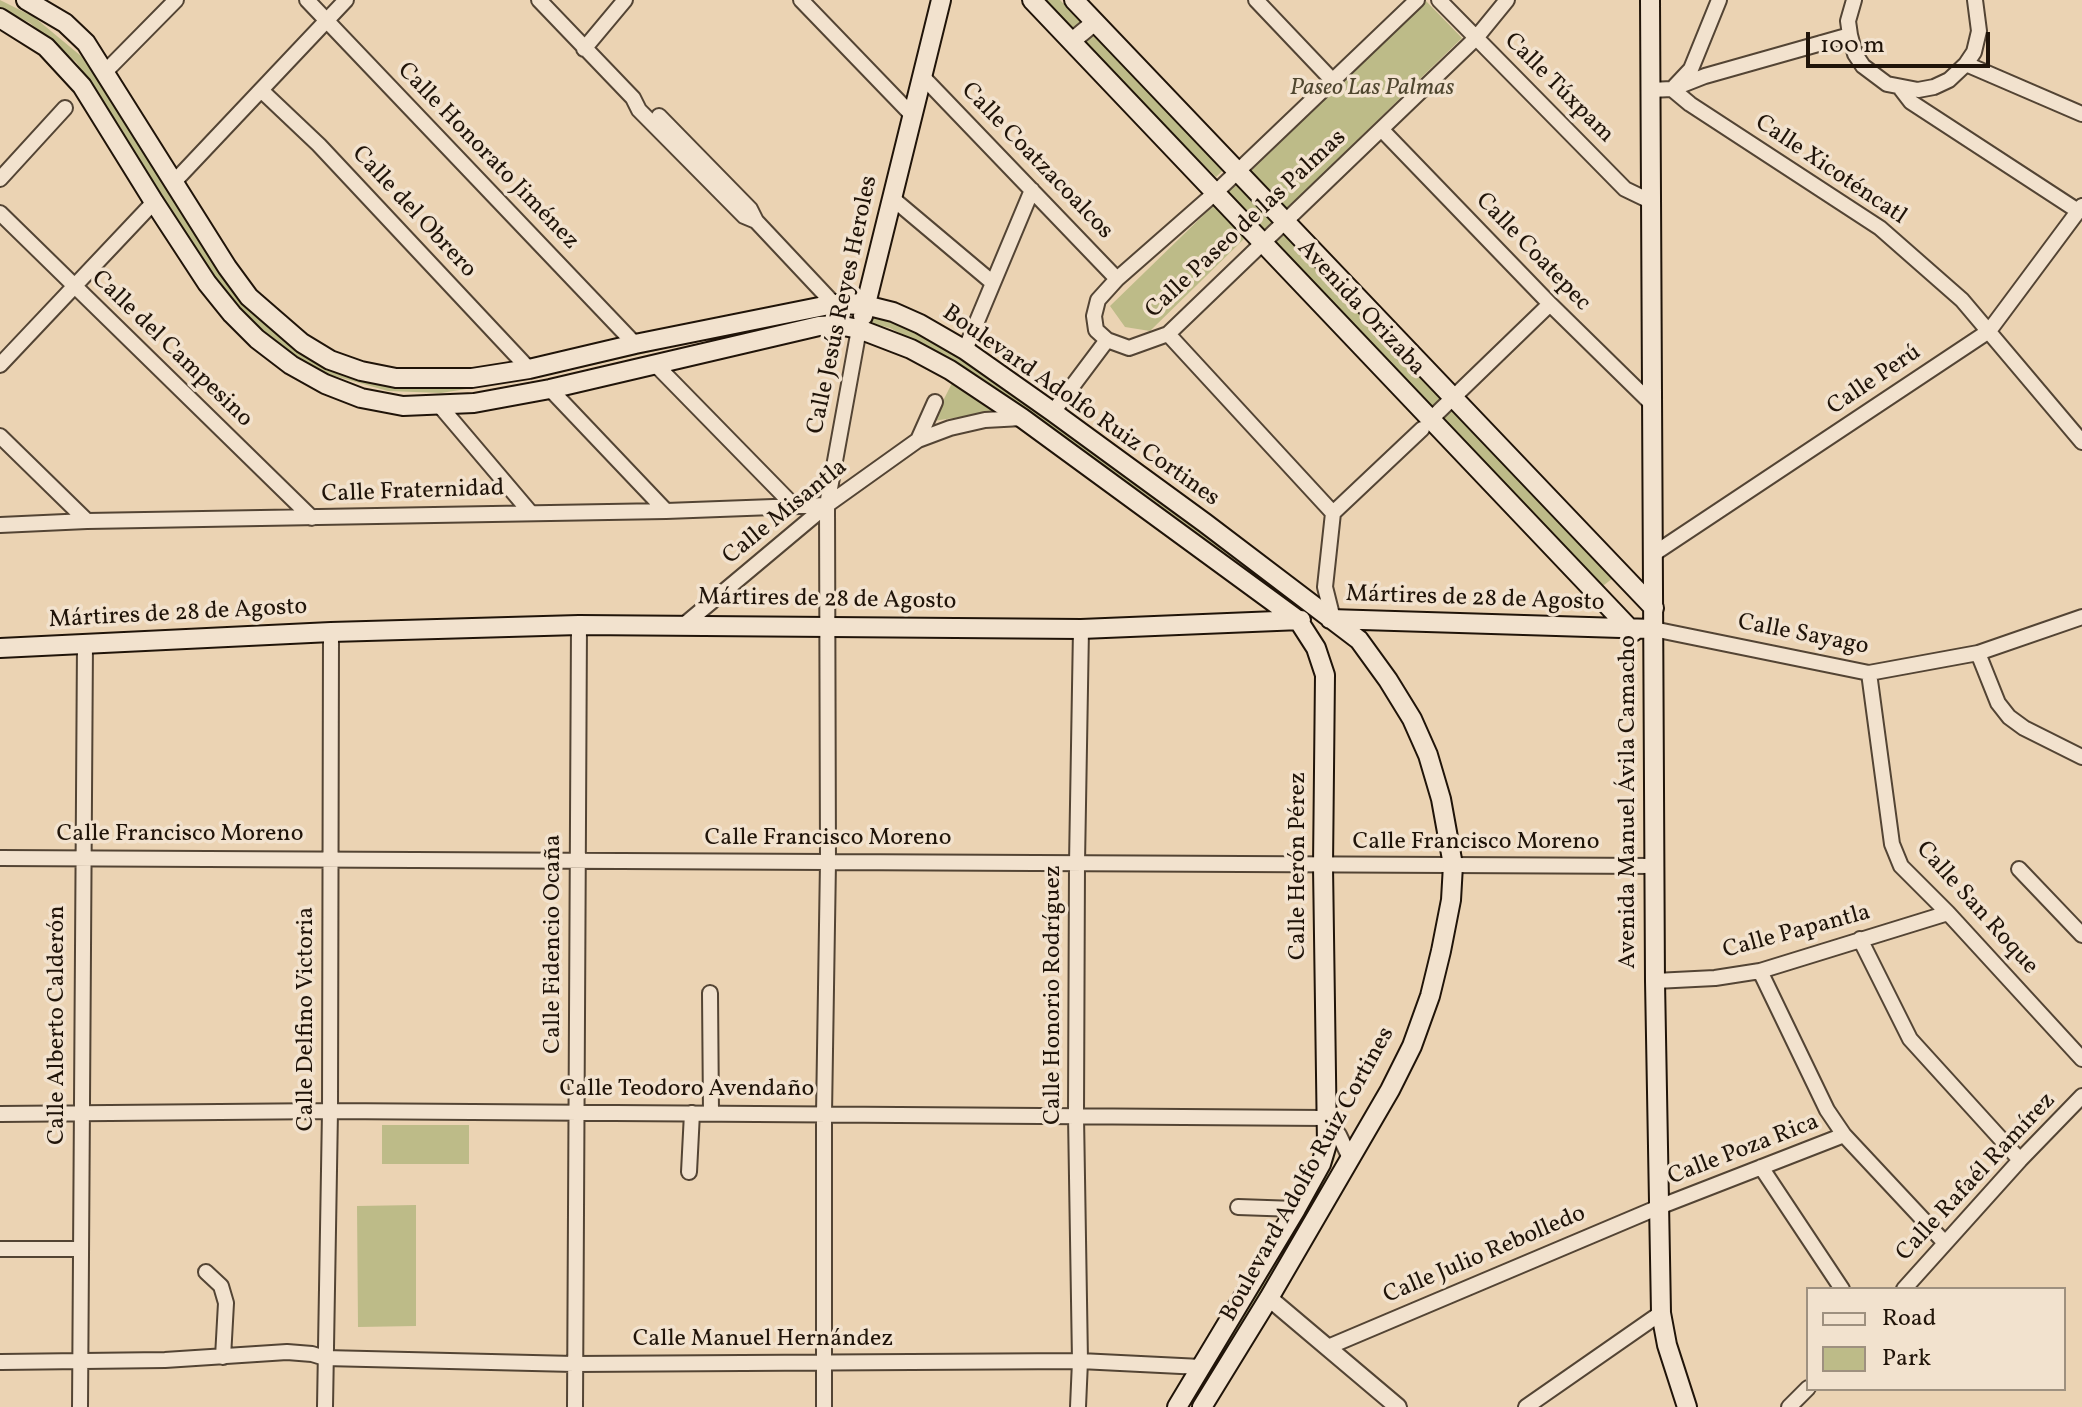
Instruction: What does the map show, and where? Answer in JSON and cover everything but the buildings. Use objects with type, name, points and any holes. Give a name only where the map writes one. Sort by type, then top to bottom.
[{"type":"main road","name":"Boulevard Adolfo Ruiz Cortines","points":[[26,0],[65,23],[86,43],[249,297],[302,343],[330,360],[361,371],[420,379],[472,378],[529,369],[834,304],[865,305],[893,312],[965,350],[1359,640],[1412,719],[1428,755],[1441,799],[1453,865],[1448,913],[1430,996],[1396,1079],[1202,1407]]},
{"type":"main road","name":"Calle Jesús Reyes Heroles","points":[[859,329],[941,0]]},
{"type":"main road","name":"Avenida Orizaba","points":[[1032,0],[1263,242],[1426,424],[1653,650]]},
{"type":"main road","name":"Avenida Orizaba","points":[[1074,0],[1654,608]]},
{"type":"main road","name":"Avenida Manuel Ávila Camacho","points":[[1650,0],[1655,981],[1661,1313],[1667,1345],[1687,1407]]},
{"type":"main road","name":"Boulevard Adolfo Ruiz Cortines","points":[[0,18],[23,31],[63,63],[82,86],[207,283],[232,314],[257,339],[291,365],[325,384],[361,398],[403,406],[474,403],[550,389],[819,326],[838,325],[859,329],[924,356],[1022,418],[1298,620]]},
{"type":"main road","points":[[1598,596],[1615,591],[1623,577]]},
{"type":"main road","name":"Mártires de 28 de Agosto","points":[[0,648],[331,632],[579,625],[1081,629],[1333,619],[1653,629]]},
{"type":"main road","name":"Calle Herón Pérez","points":[[1298,620],[1316,648],[1325,675],[1323,866],[1326,1118]]},
{"type":"main road","name":"Boulevard Adolfo Ruiz Cortines","points":[[1177,1407],[1321,1164],[1327,1144],[1326,1118]]},
{"type":"street","points":[[105,72],[176,0]]},
{"type":"street","name":"Calle Honorato Jiménez","points":[[307,0],[635,344]]},
{"type":"street","points":[[174,182],[346,0]]},
{"type":"street","points":[[539,0],[633,98],[639,110],[744,216],[756,221],[834,304]]},
{"type":"street","points":[[584,49],[625,0]]},
{"type":"street","points":[[801,0],[912,115]]},
{"type":"street","points":[[1256,0],[1333,81]]},
{"type":"street","name":"Calle Paseo de las Palmas","points":[[1417,0],[1215,193],[1117,279],[1098,300],[1094,316],[1096,330],[1107,340],[1129,348],[1168,334],[1476,38],[1507,0]]},
{"type":"street","name":"Calle Túxpam","points":[[1439,0],[1625,189],[1652,202]]},
{"type":"street","points":[[1672,89],[1691,69],[1719,0]]},
{"type":"street","points":[[1854,0],[1848,21],[1855,54],[1863,66],[1874,77],[1901,89],[1918,90],[1949,80],[1966,64],[1974,52],[1979,31],[1980,3]]},
{"type":"street","points":[[1072,41],[1095,22]]},
{"type":"street","points":[[1650,90],[1672,89],[1705,76],[1850,35]]},
{"type":"street","points":[[1966,64],[2082,113]]},
{"type":"street","name":"Calle Coatzacoalcos","points":[[922,76],[1117,279]]},
{"type":"street","name":"Calle Xicoténcatl","points":[[1672,89],[1690,104],[1880,228],[1962,300],[2082,442]]},
{"type":"street","points":[[1901,89],[1911,102],[2080,209]]},
{"type":"street","name":"Calle del Obrero","points":[[262,91],[319,145],[529,369]]},
{"type":"street","points":[[0,179],[65,108]]},
{"type":"street","name":"Calle Coatepec","points":[[1382,130],[1550,304],[1653,405]]},
{"type":"street","points":[[965,350],[1032,190]]},
{"type":"street","points":[[892,198],[993,283]]},
{"type":"street","points":[[0,365],[154,202]]},
{"type":"street","name":"Calle Perú","points":[[1655,553],[1989,331],[2080,209]]},
{"type":"street","name":"Calle del Campesino","points":[[0,213],[312,518]]},
{"type":"street","points":[[1333,619],[1325,587],[1333,513],[1550,304]]},
{"type":"street","name":"Calle Jesús Reyes Heroles","points":[[824,1407],[827,505],[859,329]]},
{"type":"street","points":[[1168,334],[1333,513]]},
{"type":"street","points":[[1053,412],[1107,340]]},
{"type":"street","points":[[655,364],[794,506]]},
{"type":"street","points":[[550,389],[666,511]]},
{"type":"street","points":[[918,440],[935,402]]},
{"type":"street","points":[[440,406],[530,512]]},
{"type":"street","name":"Calle Misantla","points":[[685,624],[827,505],[918,440],[985,420],[1022,418]]},
{"type":"street","points":[[0,436],[87,521]]},
{"type":"street","name":"Calle Fraternidad","points":[[0,525],[827,505]]},
{"type":"street","name":"Calle Sayago","points":[[1653,629],[1869,673],[1978,653],[2082,617]]},
{"type":"street","name":"Calle Fidencio Ocaña","points":[[575,1407],[579,625]]},
{"type":"street","name":"Calle Honorio Rodríguez","points":[[1078,1407],[1076,1116],[1081,629]]},
{"type":"street","name":"Calle Delfino Victoria","points":[[325,1407],[330,1111],[331,632]]},
{"type":"street","name":"Calle Alberto Calderón","points":[[80,1407],[81,857],[85,643]]},
{"type":"street","points":[[1978,653],[1998,703],[2009,717],[2024,728],[2082,757]]},
{"type":"street","name":"Calle San Roque","points":[[1869,673],[1892,844],[1901,866],[2082,1059]]},
{"type":"street","name":"Calle Francisco Moreno","points":[[0,858],[1656,866]]},
{"type":"street","points":[[2019,869],[2082,935]]},
{"type":"street","name":"Calle Papantla","points":[[1655,981],[1715,978],[1760,971],[1948,913]]},
{"type":"street","points":[[1860,939],[1910,1039],[2020,1160]]},
{"type":"street","points":[[1760,971],[1827,1110],[1844,1135],[1945,1243]]},
{"type":"street","points":[[710,993],[711,1113]]},
{"type":"street","name":"Calle Rafaél Ramírez","points":[[1906,1287],[2082,1096]]},
{"type":"street","name":"Calle Teodoro Avendaño","points":[[0,1114],[330,1111],[1326,1118]]},
{"type":"street","points":[[689,1172],[692,1113]]},
{"type":"street","points":[[1326,1118],[1339,1135],[1350,1158]]},
{"type":"street","name":"Calle Poza Rica","points":[[1659,1207],[1844,1135]]},
{"type":"street","points":[[1761,1167],[1841,1287]]},
{"type":"street","points":[[1238,1207],[1296,1209]]},
{"type":"street","name":"Calle Julio Rebolledo","points":[[1328,1347],[1659,1207]]},
{"type":"street","points":[[0,1249],[81,1249]]},
{"type":"street","points":[[206,1272],[221,1286],[226,1303],[223,1357]]},
{"type":"street","points":[[1269,1298],[1398,1407]]},
{"type":"street","points":[[1526,1407],[1661,1313]]},
{"type":"street","name":"Calle Manuel Hernández","points":[[1,1362],[81,1363],[287,1352],[325,1358],[574,1364],[1080,1361],[1201,1367]]},
{"type":"street","name":"Calle Manuel Hernández","points":[[81,1363],[93,1367],[165,1368],[311,1363],[325,1358]]},
{"type":"street","points":[[1789,1407],[1806,1390]]},
{"type":"green space","points":[[0,0],[34,17],[81,56],[126,120],[197,239],[228,283],[268,326],[328,365],[389,384],[439,385],[533,371],[783,312],[849,310],[849,318],[787,321],[536,378],[441,393],[388,391],[324,373],[262,334],[219,289],[119,125],[76,62],[30,23],[0,8]]},
{"type":"green space","points":[[1040,0],[1060,0],[1084,26],[1074,35]]},
{"type":"green space","name":"Paseo Las Palmas","points":[[1426,1],[1462,38],[1283,212],[1248,174]]},
{"type":"green space","points":[[1095,30],[1226,167],[1216,177],[1082,41]]},
{"type":"green space","points":[[1237,182],[1274,221],[1260,234],[1223,195]]},
{"type":"green space","points":[[1219,200],[1249,234],[1150,331],[1125,327],[1110,306]]},
{"type":"green space","points":[[1284,230],[1444,400],[1432,411],[1269,244]]},
{"type":"green space","points":[[871,312],[929,335],[1307,599],[1289,600],[1142,492],[922,345],[890,328],[870,323]]},
{"type":"green space","points":[[953,381],[995,412],[933,421]]},
{"type":"green space","points":[[1452,408],[1613,578],[1599,589],[1440,420]]},
{"type":"green space","points":[[382,1125],[469,1125],[469,1164],[382,1164]]},
{"type":"green space","points":[[1336,1137],[1338,1144],[1334,1161],[1319,1195],[1273,1276],[1190,1407],[1183,1407],[1269,1274],[1315,1193]]},
{"type":"green space","points":[[416,1205],[416,1326],[358,1327],[357,1206]]}]
